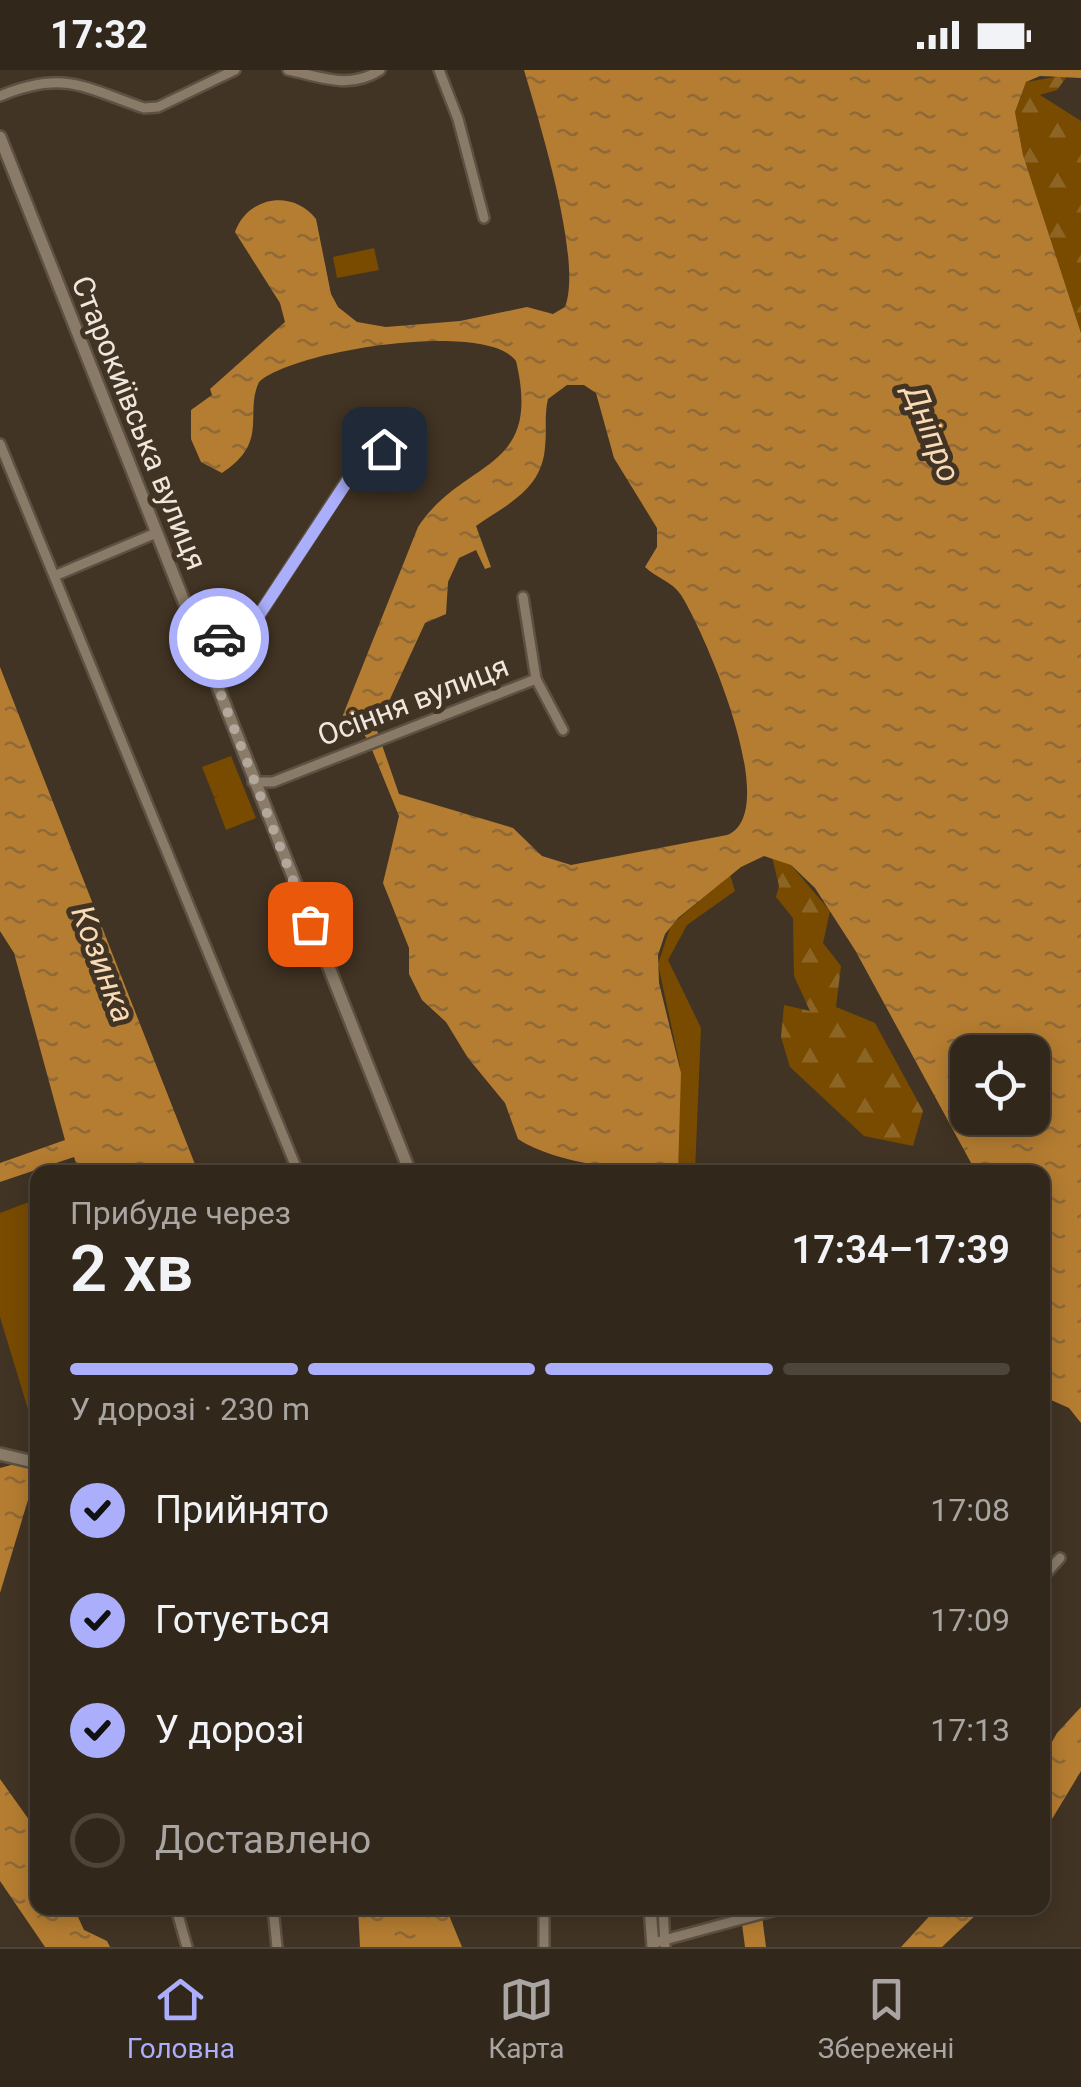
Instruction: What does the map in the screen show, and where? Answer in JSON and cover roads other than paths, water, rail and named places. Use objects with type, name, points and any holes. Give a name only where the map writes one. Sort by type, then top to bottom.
[{"type":"street","points":[[0,96],[42,79],[62,80],[144,108],[158,108],[235,70]]},
{"type":"street","points":[[288,70],[341,83],[365,80],[380,70]]},
{"type":"street","points":[[439,70],[458,118],[484,218]]},
{"type":"street","name":"Старокиївська вулиця","points":[[0,137],[252,782],[407,1165]]},
{"type":"street","points":[[0,444],[295,1165]]},
{"type":"street","points":[[202,646],[257,618],[354,471],[384,449]]},
{"type":"street","points":[[59,574],[156,533]]},
{"type":"street","points":[[523,597],[536,679]]},
{"type":"street","name":"Осіння вулиця","points":[[252,782],[273,782],[536,679],[563,730]]},
{"type":"street","points":[[0,1454],[30,1461]]},
{"type":"street","points":[[1050,1569],[1060,1558]]},
{"type":"street","points":[[178,1915],[187,1947]]},
{"type":"street","points":[[274,1915],[277,1947]]},
{"type":"street","points":[[544,1915],[544,1947]]},
{"type":"street","points":[[652,1915],[659,1944]]},
{"type":"street","points":[[659,1944],[662,1915]]},
{"type":"street","points":[[659,1944],[759,1915]]},
{"type":"water","name":"Дніпро","points":[[524,70],[1081,70],[1081,78],[1040,76],[1026,82],[1015,112],[1023,155],[1081,333],[1081,1423],[1069,1408],[1050,1401],[1050,1165],[972,1165],[956,1135],[1050,1135],[1050,1035],[950,1035],[950,1124],[855,950],[815,888],[791,865],[764,856],[741,867],[678,918],[665,934],[658,955],[659,983],[681,1073],[678,1165],[601,1165],[552,1155],[518,1139],[505,1103],[468,1058],[446,1022],[422,1000],[409,974],[409,948],[383,883],[399,816],[368,740],[363,733],[350,736],[343,715],[418,527],[437,504],[509,445],[519,425],[521,398],[516,361],[498,349],[469,342],[431,341],[348,350],[279,370],[259,382],[251,439],[237,462],[222,473],[201,462],[191,439],[191,410],[212,395],[210,389],[285,322],[280,303],[235,232],[241,220],[260,204],[284,200],[306,209],[316,219],[331,294],[338,307],[357,322],[386,327],[460,321],[527,307],[553,314],[565,307],[569,286],[564,225]],"holes":[[[567,385],[584,385],[596,393],[614,458],[657,528],[657,547],[645,567],[677,590],[706,645],[734,720],[744,759],[747,793],[742,820],[727,835],[571,865],[542,856],[513,828],[399,794],[374,722],[390,699],[425,623],[446,614],[448,582],[459,558],[476,550],[485,569],[491,567],[476,526],[511,503],[537,474],[545,447],[548,399]]]},
{"type":"water","name":"Козинка","points":[[0,667],[195,1165],[77,1165],[74,1157],[50,1165],[30,1165],[30,1172],[0,1182],[0,1163],[65,1140],[14,953],[0,931]]},
{"type":"water","points":[[15,1464],[30,1468],[30,1493],[0,1593],[0,1468]]},
{"type":"water","points":[[1081,1707],[1081,1771],[1050,1822],[1050,1746]]},
{"type":"water","points":[[0,1779],[30,1821],[30,1915],[77,1915],[84,1930],[107,1941],[110,1947],[45,1947],[0,1881]]},
{"type":"water","points":[[358,1915],[449,1915],[462,1947],[360,1947]]},
{"type":"water","points":[[741,1915],[762,1915],[766,1947],[745,1947]]},
{"type":"water","points":[[931,1915],[976,1915],[942,1947],[901,1947]]}]
